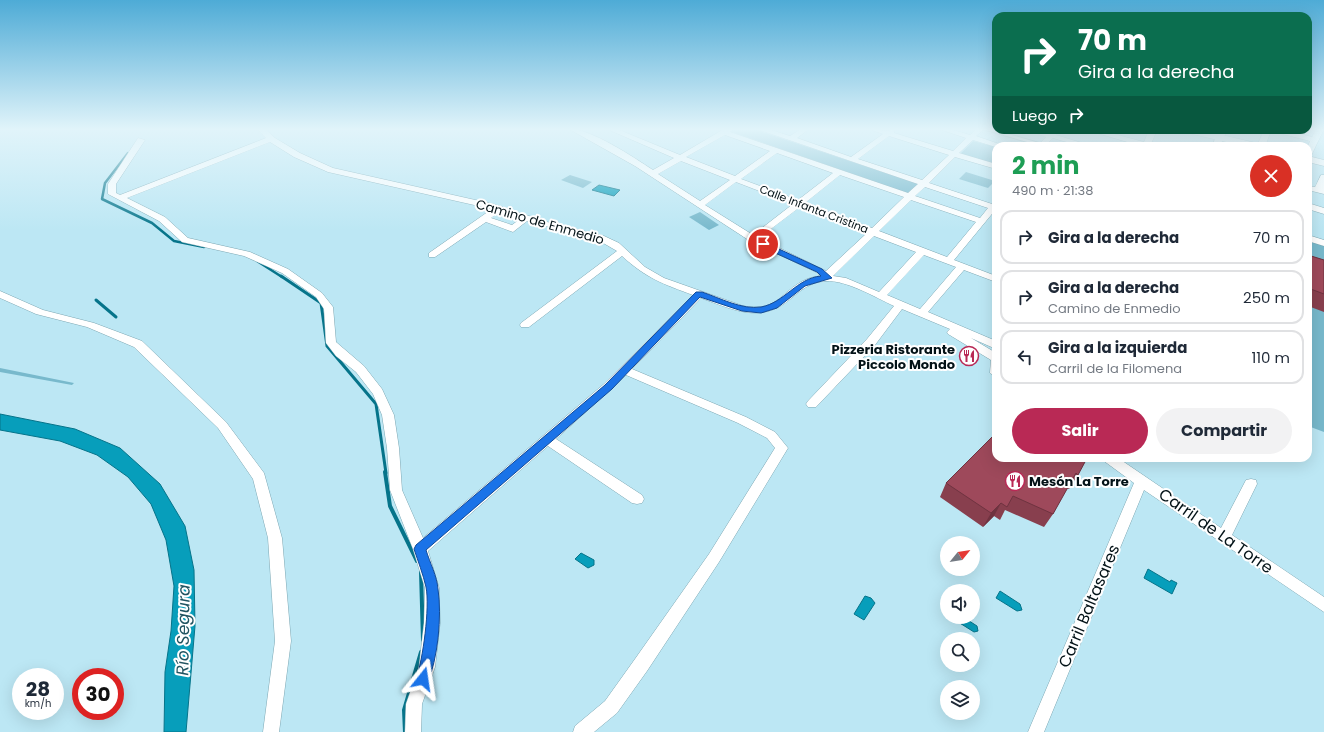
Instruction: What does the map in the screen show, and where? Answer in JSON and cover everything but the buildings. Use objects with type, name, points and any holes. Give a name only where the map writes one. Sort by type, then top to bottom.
[{"type":"street","points":[[126,163],[112,184],[112,194],[162,219],[185,240],[247,254],[285,271],[319,295],[329,309],[332,343],[340,353],[360,369],[378,392],[388,415],[393,448],[396,490],[420,549],[432,588],[432,623],[427,667],[414,704],[413,732]]},
{"type":"street","points":[[119,198],[209,163]]},
{"type":"street","name":"Camino de Enmedio","points":[[315,163],[331,170],[498,209],[526,218],[591,234],[610,242],[651,275],[742,309],[761,310],[774,306],[802,284],[828,277],[843,280],[992,343]]},
{"type":"street","points":[[639,163],[652,174],[753,239],[820,270],[828,277],[945,163]]},
{"type":"street","points":[[652,174],[670,163]]},
{"type":"street","name":"Calle Infanta Cristina","points":[[696,163],[992,277]]},
{"type":"street","points":[[700,204],[757,163]]},
{"type":"street","points":[[814,163],[980,221]]},
{"type":"street","points":[[861,163],[992,205]]},
{"type":"street","points":[[753,239],[839,172]]},
{"type":"street","points":[[1321,192],[1324,177]]},
{"type":"street","points":[[1312,207],[1324,211]]},
{"type":"street","points":[[432,255],[498,209]]},
{"type":"street","points":[[948,261],[980,221],[992,209]]},
{"type":"street","points":[[484,218],[513,229],[526,218]]},
{"type":"street","points":[[1312,239],[1324,243]]},
{"type":"street","points":[[525,325],[623,251]]},
{"type":"street","points":[[880,296],[922,251]]},
{"type":"street","points":[[920,314],[962,266]]},
{"type":"street","points":[[0,294],[40,312],[90,325],[138,344],[222,425],[259,476],[275,538],[283,641],[271,732]]},
{"type":"street","points":[[420,549],[608,387],[699,294]]},
{"type":"street","points":[[812,404],[871,342],[900,305]]},
{"type":"street","name":"Camino de Enmedio","points":[[920,314],[992,357]]},
{"type":"street","points":[[581,732],[611,707],[642,665],[714,558],[782,448],[771,435],[742,420],[624,370]]},
{"type":"street","points":[[547,439],[637,499]]},
{"type":"street","name":"Carril de La Torre","points":[[1114,462],[1324,605]]},
{"type":"street","name":"Carril Baltasares","points":[[1036,732],[1142,480]]},
{"type":"street","points":[[1224,536],[1251,484]]},
{"type":"shaded area","points":[[822,163],[856,163],[918,184],[908,193]]},
{"type":"shaded area","points":[[966,172],[992,180],[992,184],[988,188],[959,179]]},
{"type":"shaded area","points":[[570,175],[592,182],[583,188],[561,180]]},
{"type":"shaded area","points":[[700,212],[719,225],[709,230],[689,217]]},
{"type":"shaded area","points":[[1312,242],[1324,246],[1324,266],[1312,262]]},
{"type":"shaded area","points":[[1312,273],[1324,277],[1324,432],[1312,428]]},
{"type":"shaded area","points":[[0,368],[74,383],[72,385],[0,372]]},
{"type":"water","points":[[599,185],[620,190],[614,196],[592,190]]},
{"type":"water","name":"Río Segura","points":[[0,414],[75,429],[120,448],[160,484],[185,526],[194,570],[195,626],[186,732],[164,732],[165,672],[171,631],[174,586],[166,540],[151,504],[128,477],[97,455],[60,441],[0,430]]},
{"type":"water","points":[[581,553],[594,560],[594,565],[588,568],[575,559]]},
{"type":"water","points":[[1148,569],[1170,582],[1171,580],[1177,583],[1172,594],[1144,578]]},
{"type":"water","points":[[1000,591],[1020,604],[1022,610],[1017,611],[996,598]]},
{"type":"water","points":[[865,596],[871,598],[875,603],[864,620],[854,614]]},
{"type":"water","points":[[961,624],[974,624],[977,626],[978,631],[974,632]]},
{"type":"waterway","points":[[120,163],[105,183],[102,199],[152,223],[174,241],[204,247]]},
{"type":"waterway","points":[[257,261],[282,277]]},
{"type":"waterway","points":[[281,276],[321,303],[327,346],[376,404],[386,473]]},
{"type":"waterway","points":[[96,300],[116,317]]},
{"type":"waterway","points":[[385,472],[390,506],[417,561]]},
{"type":"waterway","points":[[421,572],[423,640]]},
{"type":"waterway","points":[[405,732],[404,710],[421,652]]},
{"type":"place","name":"Pizzeria Ristorante Piccolo Mondo","points":[[969,356]]},
{"type":"place","name":"Mesón La Torre","points":[[1015,481]]},
{"type":"route","points":[[423,679],[427,667],[432,623],[432,588],[420,549],[608,387],[699,294],[742,309],[761,310],[779,303],[802,284],[817,279],[828,278],[820,270],[763,244]]}]
